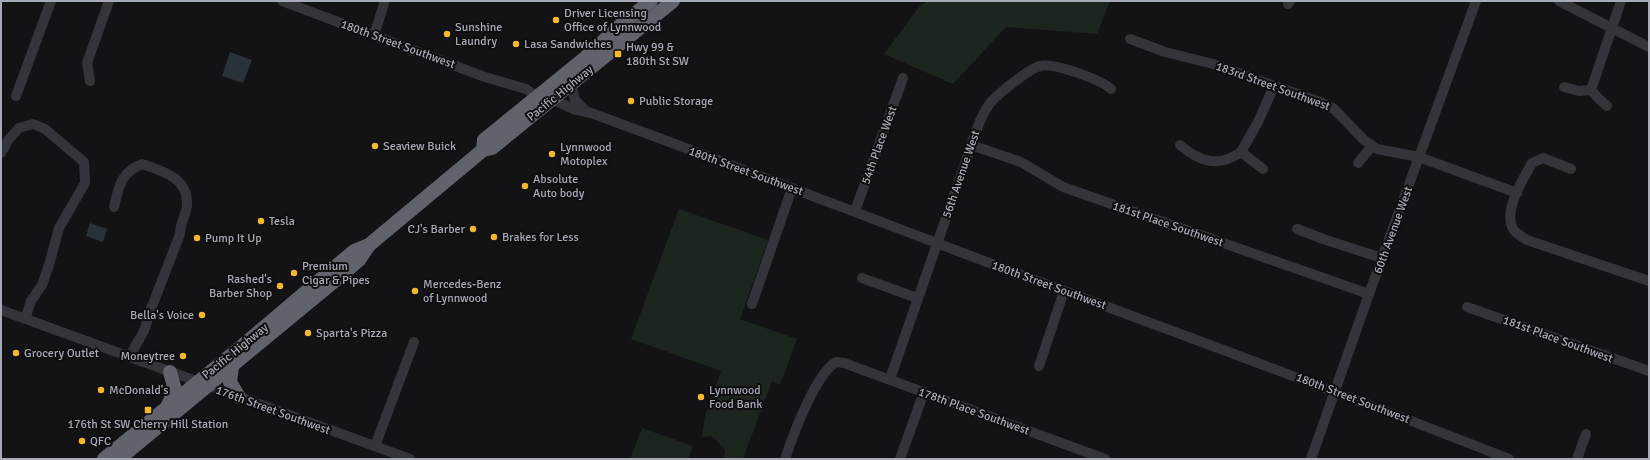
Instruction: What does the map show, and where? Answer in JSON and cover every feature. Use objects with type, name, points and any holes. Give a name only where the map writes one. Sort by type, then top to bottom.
[{"type":"highway","name":"Pacific Highway","points":[[483,150],[484,140],[585,58],[623,23],[651,1]]},
{"type":"highway","points":[[655,16],[660,1]]},
{"type":"highway","name":"Pacific Highway","points":[[104,459],[168,406],[232,366],[359,260],[369,245],[483,150],[492,148],[673,1]]},
{"type":"highway","points":[[552,99],[555,91],[574,74],[585,58]]},
{"type":"highway","points":[[521,124],[528,112],[536,105],[537,96]]},
{"type":"highway","name":"Pacific Highway","points":[[119,459],[203,384],[241,347],[354,251],[369,245]]},
{"type":"highway","points":[[315,296],[320,286],[338,270],[341,262]]},
{"type":"highway","points":[[232,366],[230,382],[239,397]]},
{"type":"highway","points":[[168,406],[175,390],[170,372]]},
{"type":"street","points":[[16,96],[51,1]]},
{"type":"street","points":[[90,81],[87,63],[109,1]]},
{"type":"street","name":"180th Street Southwest","points":[[282,1],[478,74],[529,90],[537,96]]},
{"type":"street","points":[[374,36],[385,1]]},
{"type":"street","name":"60th Avenue West","points":[[1311,459],[1369,294],[1476,1]]},
{"type":"street","points":[[1591,90],[1622,1]]},
{"type":"street","points":[[1562,2],[1649,47]]},
{"type":"street","name":"183rd Street Southwest","points":[[1130,39],[1165,52],[1213,64],[1330,106],[1372,146],[1384,151],[1419,157],[1517,193]]},
{"type":"street","name":"56th Avenue West","points":[[890,379],[980,120],[991,102],[1030,70],[1039,66],[1054,66],[1103,83],[1111,89]]},
{"type":"street","name":"54th Place West","points":[[855,211],[903,78]]},
{"type":"street","points":[[572,84],[575,100],[588,113]]},
{"type":"street","points":[[515,86],[521,91],[524,107]]},
{"type":"street","points":[[1180,145],[1193,156],[1215,162],[1227,160],[1241,152],[1258,122],[1274,86]]},
{"type":"street","points":[[1564,87],[1579,91],[1591,90]]},
{"type":"street","points":[[1591,90],[1608,106]]},
{"type":"street","name":"180th Street Southwest","points":[[552,99],[573,109],[588,113],[855,211],[1510,459]]},
{"type":"street","points":[[1,153],[9,139],[20,128],[33,124],[45,130],[84,162],[85,183],[59,228],[42,285],[31,301],[25,319]]},
{"type":"street","name":"181st Place Southwest","points":[[971,145],[1021,162],[1063,187],[1369,294]]},
{"type":"street","points":[[1358,163],[1372,146]]},
{"type":"street","points":[[1241,152],[1264,169]]},
{"type":"street","points":[[1571,169],[1543,158],[1532,162],[1517,193],[1509,218],[1513,230],[1527,240],[1649,281]]},
{"type":"street","points":[[114,207],[118,191],[125,175],[132,168],[142,164],[160,170],[177,179],[185,190],[187,205],[180,225],[180,234],[144,331],[129,357]]},
{"type":"street","points":[[752,304],[792,188]]},
{"type":"street","points":[[1298,229],[1326,240],[1382,258]]},
{"type":"street","points":[[862,278],[917,298]]},
{"type":"street","points":[[1039,366],[1064,291]]},
{"type":"street","name":"181st Place Southwest","points":[[1467,307],[1649,371]]},
{"type":"street","name":"176th Street Southwest","points":[[1,310],[410,459]]},
{"type":"street","points":[[375,446],[414,342]]},
{"type":"street","name":"178th Place Southwest","points":[[785,459],[806,406],[827,370],[836,362],[844,363],[890,379],[1105,459]]},
{"type":"street","points":[[900,459],[924,392]]},
{"type":"street","points":[[1577,459],[1586,434]]},
{"type":"shaded area","points":[[927,1],[1110,1],[1097,34],[1006,27],[953,84],[884,54],[919,7]]},
{"type":"shaded area","points":[[230,52],[252,60],[243,83],[222,76]]},
{"type":"shaded area","points":[[679,209],[768,240],[740,319],[797,339],[780,385],[772,381],[743,459],[724,459],[725,450],[712,436],[702,437],[705,416],[721,371],[631,339]]},
{"type":"shaded area","points":[[90,223],[107,229],[103,242],[86,236]]},
{"type":"shaded area","points":[[642,428],[693,446],[688,459],[630,459]]},
{"type":"place","name":"Driver Licensing Office of Lynnwood","points":[[556,20]]},
{"type":"place","name":"Sunshine Laundry","points":[[447,34]]},
{"type":"place","name":"Lasa Sandwiches","points":[[516,44]]},
{"type":"place","name":"Hwy 99 & 180th St SW","points":[[618,54]]},
{"type":"place","name":"Public Storage","points":[[631,101]]},
{"type":"place","name":"Seaview Buick","points":[[375,146]]},
{"type":"place","name":"Lynnwood Motoplex","points":[[552,154]]},
{"type":"place","name":"Absolute Auto body","points":[[525,186]]},
{"type":"place","name":"Tesla","points":[[261,221]]},
{"type":"place","name":"CJ's Barber","points":[[473,229]]},
{"type":"place","name":"Brakes for Less","points":[[494,237]]},
{"type":"place","name":"Pump It Up","points":[[197,238]]},
{"type":"place","name":"Premium Cigar & Pipes","points":[[294,273]]},
{"type":"place","name":"Rashed's Barber Shop","points":[[280,286]]},
{"type":"place","name":"Mercedes-Benz of Lynnwood","points":[[415,291]]},
{"type":"place","name":"Bella's Voice","points":[[202,315]]},
{"type":"place","name":"Sparta's Pizza","points":[[308,333]]},
{"type":"place","name":"Grocery Outlet","points":[[16,353]]},
{"type":"place","name":"Moneytree","points":[[183,356]]},
{"type":"place","name":"McDonald's","points":[[101,390]]},
{"type":"place","name":"Lynnwood Food Bank","points":[[701,397]]},
{"type":"place","name":"176th St SW Cherry Hill Station","points":[[148,410]]},
{"type":"place","name":"QFC","points":[[82,441]]}]
